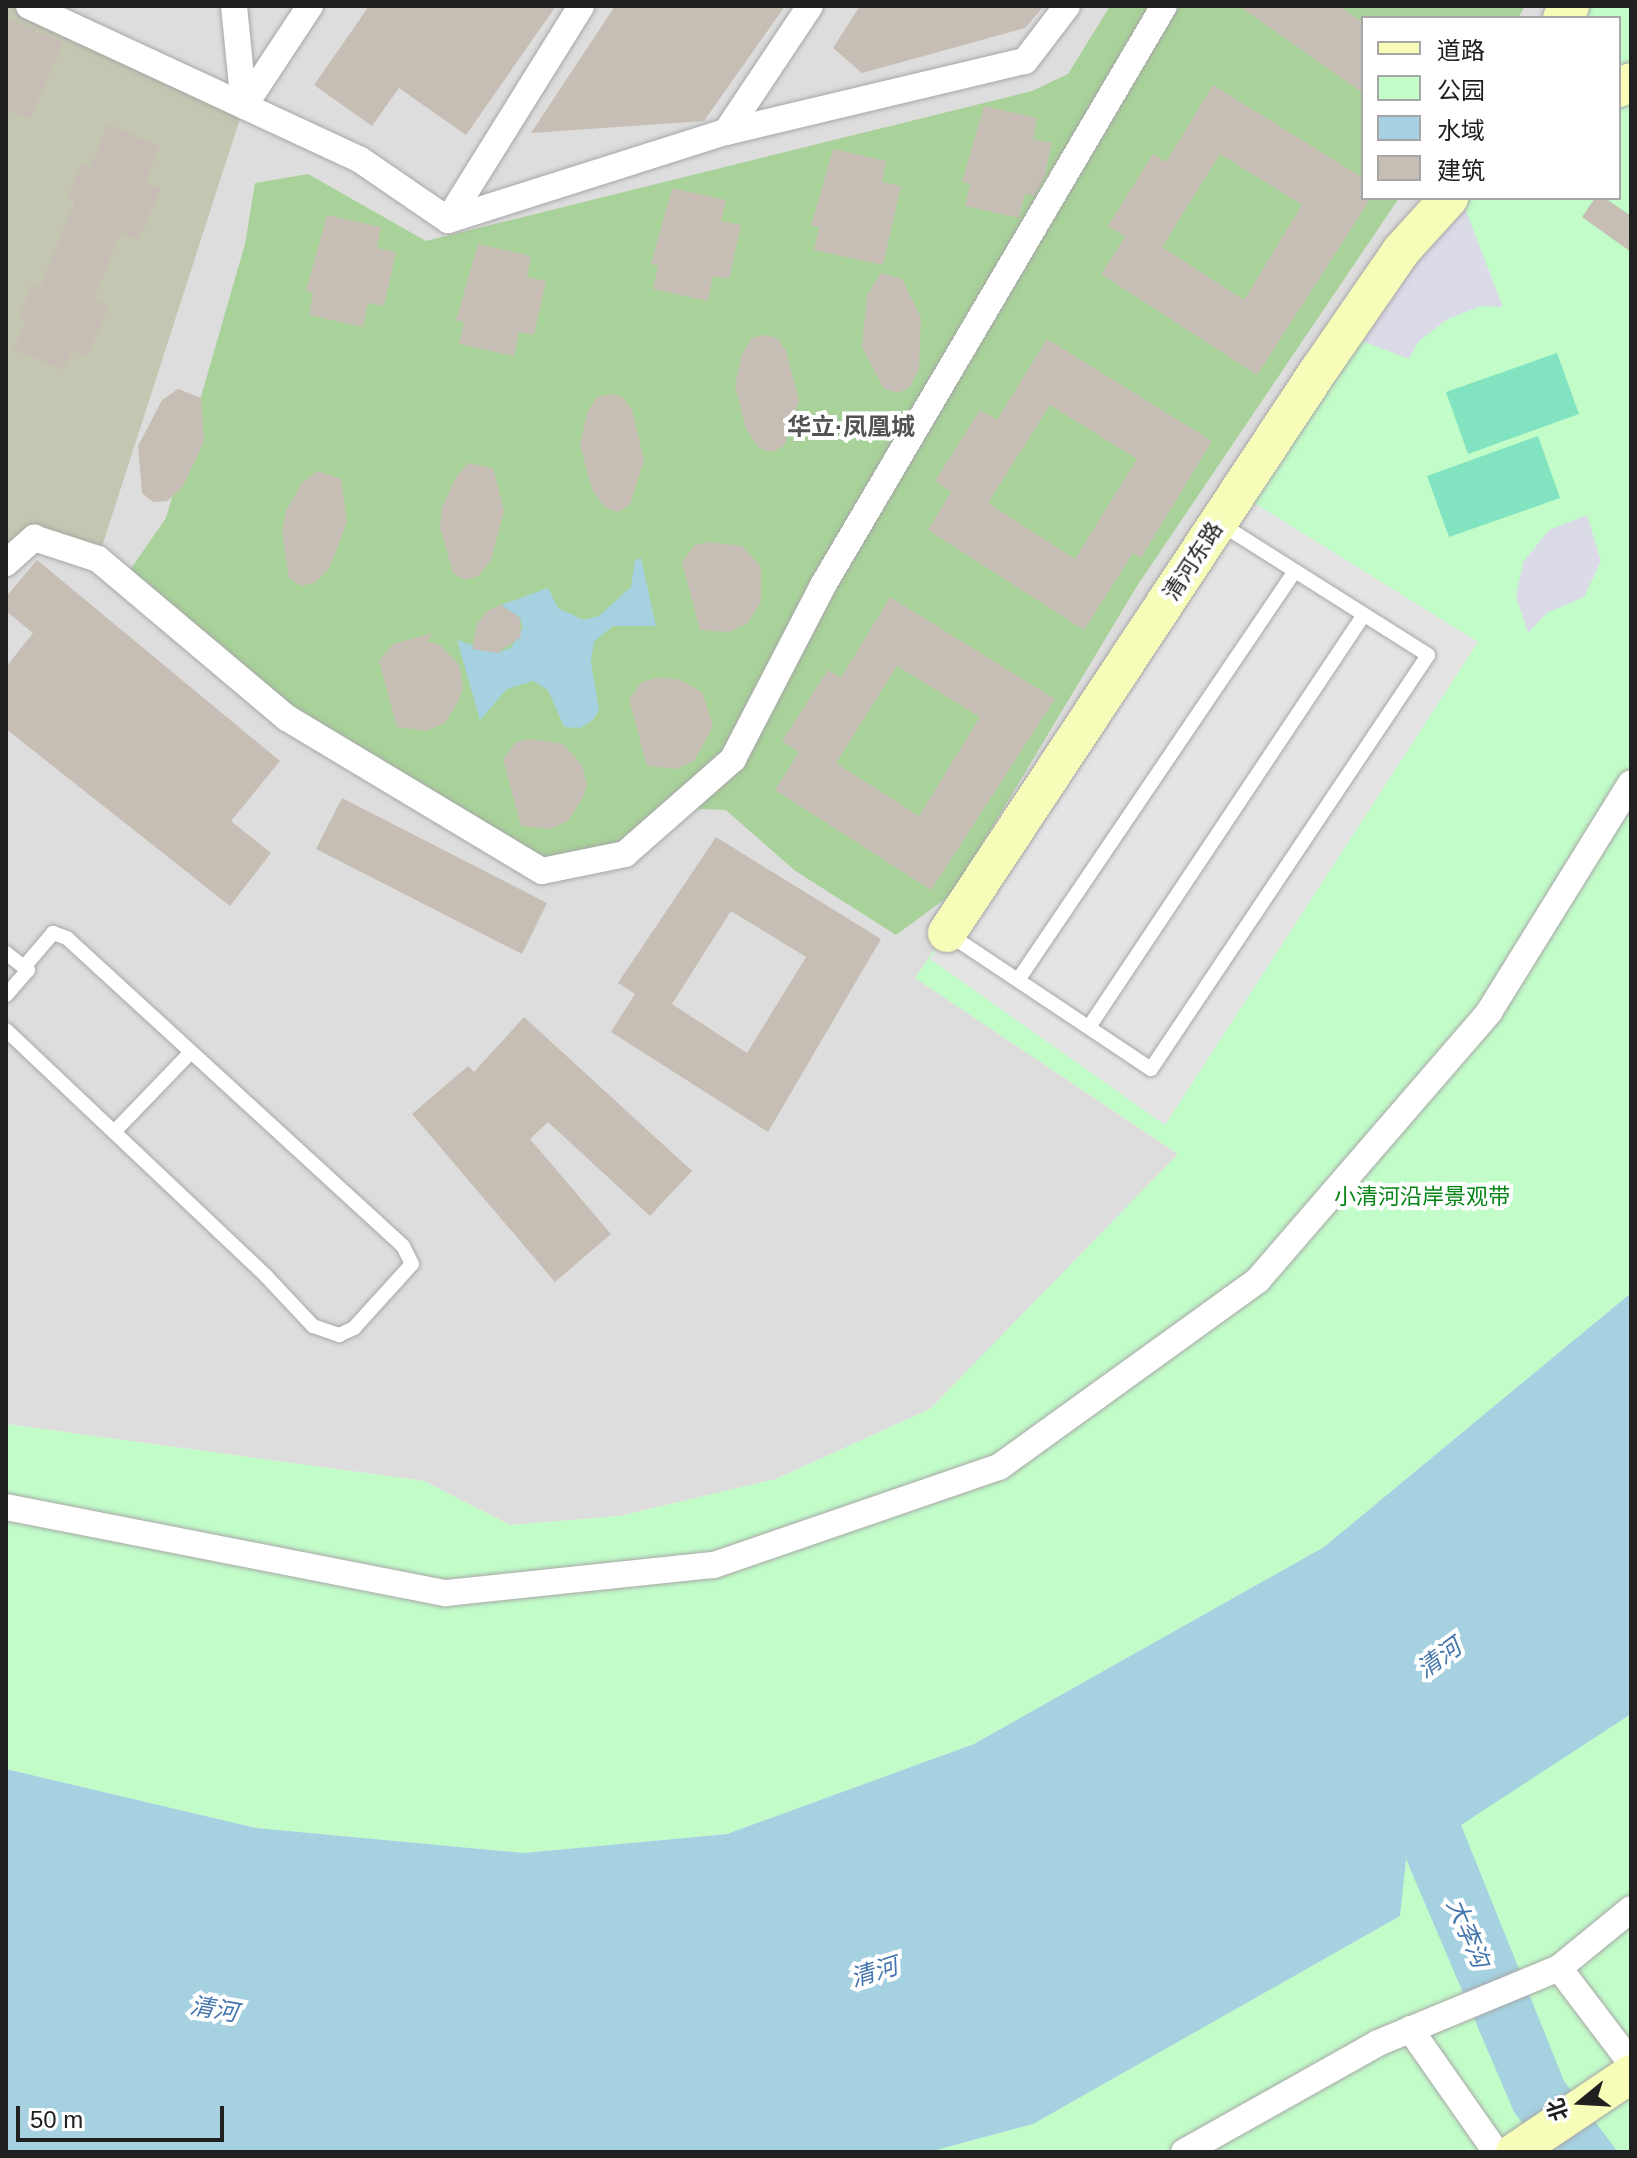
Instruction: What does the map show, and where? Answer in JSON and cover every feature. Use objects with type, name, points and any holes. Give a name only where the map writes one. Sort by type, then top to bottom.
[{"type":"street","points":[[29,6],[359,159],[448,220]]},
{"type":"street","points":[[234,6],[244,106]]},
{"type":"street","points":[[244,106],[310,6]]},
{"type":"street","points":[[448,220],[581,6]]},
{"type":"street","points":[[726,132],[810,6]]},
{"type":"street","points":[[448,220],[726,132],[1025,61],[1067,6]]},
{"type":"street","points":[[6,563],[34,538],[98,559],[287,718],[542,871],[625,854],[733,759],[822,587],[1164,6]]},
{"type":"street","name":"清河东路","points":[[947,933],[1401,251],[1447,200]]},
{"type":"street","points":[[6,1507],[446,1593],[714,1565],[999,1467],[1258,1280],[1489,1012],[1631,783]]},
{"type":"street","points":[[1184,2152],[1417,2026],[1548,1973],[1631,1909]]},
{"type":"street","points":[[1417,2026],[1523,2150],[1628,2081],[1548,1973]]},
{"type":"lane","points":[[947,933],[1151,1069],[1428,655],[1219,522]]},
{"type":"lane","points":[[1018,980],[1295,571]]},
{"type":"lane","points":[[1089,1027],[1364,615]]},
{"type":"lane","points":[[6,1030],[313,1326],[339,1335],[354,1328],[412,1264],[403,1246],[67,938],[53,933],[24,967]]},
{"type":"lane","points":[[6,953],[28,970],[6,995]]},
{"type":"lane","points":[[114,1132],[191,1052]]},
{"type":"shaded area","points":[[6,6],[1631,6],[1631,589],[1432,885],[1045,1295],[930,1409],[776,1479],[620,1516],[510,1525],[424,1481],[6,1424]]},
{"type":"shaded area","points":[[6,6],[30,6],[244,106],[98,559],[34,538],[6,562]]},
{"type":"shaded area","points":[[1462,200],[1503,307],[1481,306],[1448,319],[1419,341],[1409,359],[1346,335]]},
{"type":"shaded area","points":[[1238,493],[1478,642],[1165,1125],[930,959]]},
{"type":"shaded area","points":[[1587,515],[1601,561],[1584,597],[1547,613],[1528,633],[1516,597],[1523,562],[1549,530]]},
{"type":"green space","points":[[1110,6],[1525,6],[1519,16],[1361,16],[1361,200],[1398,200],[1137,586],[952,894],[896,935],[794,870],[726,810],[677,808],[625,854],[542,871],[287,718],[123,580],[166,518],[245,244],[255,183],[308,174],[426,241],[1032,91],[1068,74]]},
{"type":"green space","name":"小清河沿岸景观带","points":[[1570,6],[1631,6],[1631,1293],[1324,1547],[974,1744],[727,1834],[524,1853],[256,1828],[6,1769],[6,1424],[424,1481],[510,1525],[620,1516],[776,1479],[930,1409],[1178,1154],[915,978],[1450,200],[1621,200],[1621,16],[1563,16]]},
{"type":"green space","points":[[1557,353],[1579,414],[1468,454],[1446,392]]},
{"type":"green space","points":[[1538,436],[1560,498],[1449,537],[1427,476]]},
{"type":"green space","points":[[1631,1714],[1631,2152],[929,2152],[1033,2124],[1400,1916],[1406,1857]]},
{"type":"water","points":[[641,558],[656,626],[613,626],[594,642],[591,662],[599,710],[593,720],[580,728],[564,727],[548,690],[533,681],[507,689],[480,720],[457,640],[497,653],[511,648],[523,627],[520,618],[501,605],[548,588],[558,608],[584,620],[599,616],[631,587],[635,560]]},
{"type":"water","points":[[1631,1293],[1631,1714],[1461,1825],[1564,2081],[1618,2152],[1544,2152],[1514,2112],[1406,1859],[1400,1916],[1033,2124],[929,2152],[6,2152],[6,1769],[256,1828],[524,1853],[727,1834],[974,1744],[1324,1547]]},
{"type":"building","points":[[369,6],[556,6],[466,135],[399,88],[372,126],[314,85]]},
{"type":"building","points":[[615,6],[785,6],[704,121],[531,133]]},
{"type":"building","points":[[860,6],[1044,6],[1025,28],[862,73],[833,48]]},
{"type":"building","points":[[1239,6],[1339,6],[1361,22],[1361,92]]},
{"type":"building","points":[[6,18],[63,43],[30,119],[6,109]]},
{"type":"building","points":[[1213,85],[1361,177],[1361,200],[1370,200],[1257,375],[1101,274],[1125,237],[1108,226],[1153,154],[1166,162]],"holes":[[[1220,154],[1302,205],[1244,300],[1162,247]]]},
{"type":"building","points":[[984,106],[1037,118],[1033,139],[1052,143],[1044,178],[1034,196],[1025,194],[1019,218],[965,206],[970,184],[962,182]]},
{"type":"building","points":[[108,124],[160,147],[145,182],[161,189],[138,240],[121,232],[94,299],[109,307],[86,358],[73,350],[63,370],[13,349],[27,320],[19,316],[32,284],[40,288],[75,201],[67,198],[82,164],[90,168]]},
{"type":"building","points":[[833,149],[886,161],[882,182],[901,186],[883,265],[814,250],[819,227],[811,226]]},
{"type":"building","points":[[672,188],[726,200],[721,221],[741,225],[729,279],[713,276],[708,301],[653,289],[658,266],[651,264]]},
{"type":"building","points":[[1594,200],[1608,200],[1631,216],[1631,252],[1582,217]]},
{"type":"building","points":[[327,215],[381,227],[377,248],[396,252],[384,306],[368,303],[363,327],[309,315],[313,292],[306,291]]},
{"type":"building","points":[[478,244],[531,256],[527,277],[546,281],[534,335],[519,332],[514,356],[459,344],[464,322],[456,320]]},
{"type":"building","points":[[881,273],[902,279],[921,318],[919,368],[910,387],[898,393],[884,389],[862,347],[867,295]]},
{"type":"building","points":[[764,335],[777,338],[786,351],[799,401],[784,446],[772,452],[759,448],[746,429],[735,386],[742,354],[752,338]]},
{"type":"building","points":[[1047,339],[1212,441],[1141,558],[1133,553],[1084,630],[928,530],[951,492],[935,481],[980,410],[997,420]],"holes":[[[1050,405],[1137,459],[1075,559],[988,503]]]},
{"type":"building","points":[[178,389],[201,398],[204,442],[182,488],[167,501],[153,502],[142,493],[138,446],[162,400]]},
{"type":"building","points":[[610,394],[622,397],[632,410],[644,460],[630,505],[618,512],[604,507],[592,489],[580,445],[587,413],[597,397]]},
{"type":"building","points":[[468,463],[493,468],[504,511],[491,560],[478,576],[465,580],[453,573],[440,528],[442,507],[456,477]]},
{"type":"building","points":[[317,471],[341,479],[347,522],[329,569],[314,583],[301,586],[289,578],[282,531],[286,511],[302,483]]},
{"type":"building","points":[[709,542],[742,546],[761,567],[761,602],[747,624],[729,632],[700,630],[682,562],[695,545]]},
{"type":"building","points":[[37,560],[280,761],[231,821],[271,853],[230,906],[6,729],[6,667],[33,633],[6,611],[6,597]]},
{"type":"building","points":[[890,597],[1055,699],[931,890],[775,790],[799,752],[782,741],[828,670],[841,678]],"holes":[[[897,666],[980,717],[919,816],[836,763]]]},
{"type":"building","points":[[501,605],[520,618],[521,637],[497,653],[472,649],[477,624],[487,611]]},
{"type":"building","points":[[433,633],[427,641],[440,645],[459,665],[463,688],[459,700],[445,723],[427,731],[397,727],[379,661],[393,644]]},
{"type":"building","points":[[656,678],[678,679],[702,692],[713,726],[694,761],[676,769],[647,766],[629,699],[642,682]]},
{"type":"building","points":[[530,739],[563,744],[582,765],[587,786],[568,821],[550,829],[521,826],[503,759],[516,742]]},
{"type":"building","points":[[342,798],[547,903],[522,954],[316,849]]},
{"type":"building","points":[[716,837],[881,939],[768,1132],[611,1032],[635,994],[618,983]],"holes":[[[731,911],[806,957],[747,1053],[672,1004]]]},
{"type":"building","points":[[524,1017],[692,1171],[650,1216],[548,1122],[530,1139],[611,1234],[555,1282],[412,1114],[468,1066],[474,1072]]},
{"type":"district","name":"华立·凤凰城","points":[[851,427]]},
{"type":"water label","name":"清河","points":[[1439,1658]]},
{"type":"water label","name":"大李沟","points":[[1468,1933]]},
{"type":"water label","name":"清河","points":[[874,1972]]},
{"type":"water label","name":"清河","points":[[214,2009]]}]
